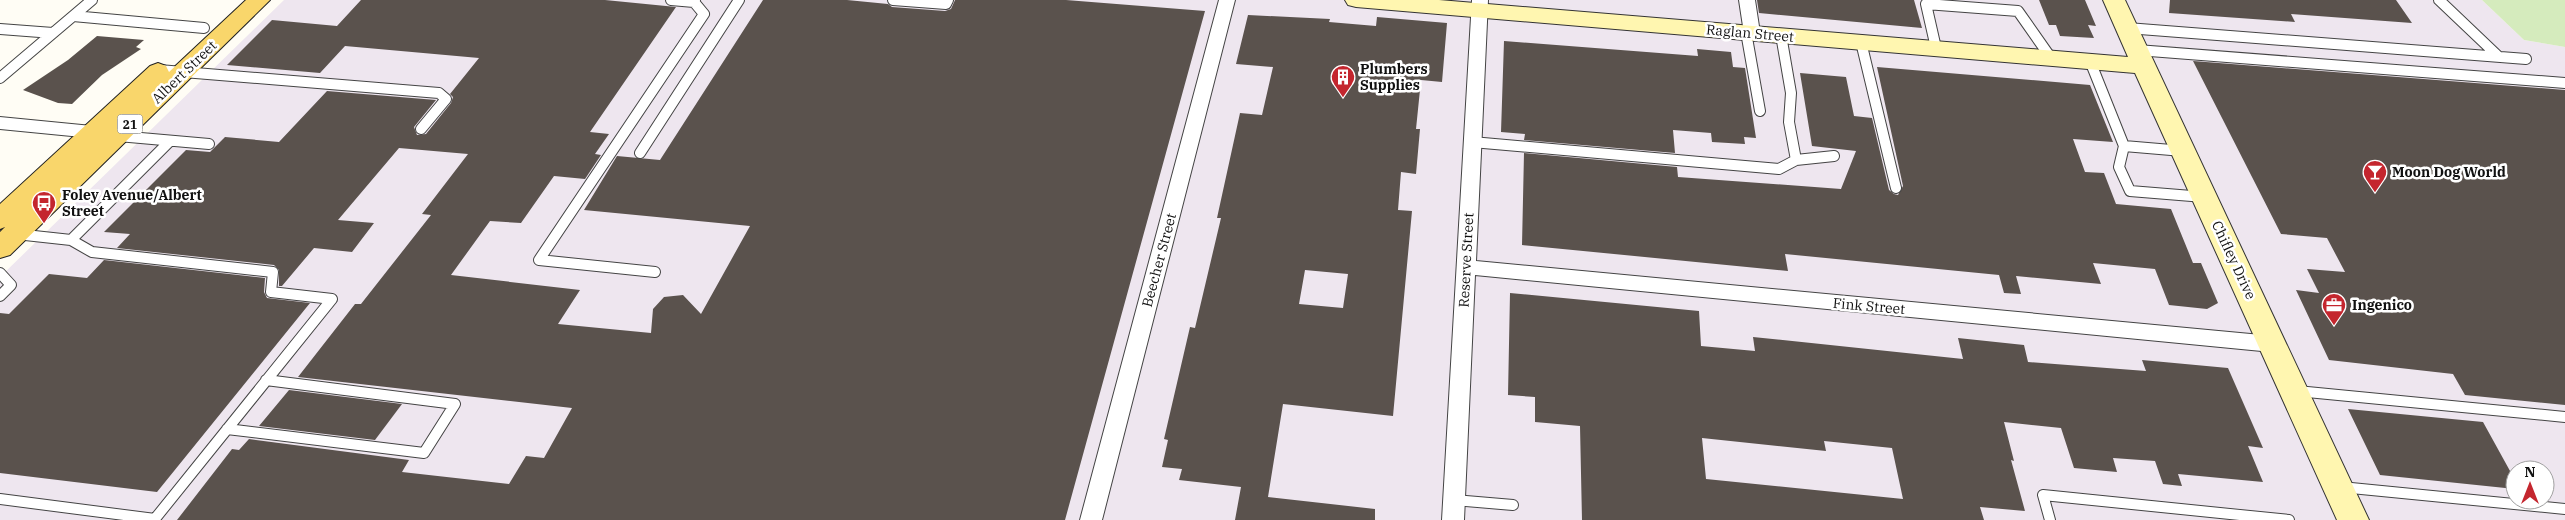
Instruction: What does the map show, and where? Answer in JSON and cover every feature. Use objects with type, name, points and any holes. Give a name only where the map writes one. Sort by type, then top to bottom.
[{"type":"main road","name":"Albert Street","points":[[5,234],[92,132],[234,0]]},
{"type":"main road","name":"Albert Street","points":[[5,234],[117,136],[259,0]]},
{"type":"street","name":"Beecher Street","points":[[1091,520],[1227,0]]},
{"type":"street","name":"Raglan Street","points":[[1356,0],[1480,5],[1749,33],[2090,61],[2140,58]]},
{"type":"street","points":[[1747,0],[1749,33]]},
{"type":"street","name":"Chifley Drive","points":[[2114,0],[2353,520]]},
{"type":"street","name":"Reserve Street","points":[[1453,520],[1480,5]]},
{"type":"street","points":[[0,123],[92,132]]},
{"type":"street","name":"Fink Street","points":[[1465,267],[2272,344]]},
{"type":"lane","points":[[0,78],[92,0]]},
{"type":"lane","points":[[655,272],[539,260],[704,14],[694,1],[671,0]]},
{"type":"lane","points":[[640,153],[739,0]]},
{"type":"lane","points":[[893,0],[946,4],[948,0]]},
{"type":"lane","points":[[2439,0],[2499,57]]},
{"type":"lane","points":[[1936,48],[1926,4],[2018,11],[2051,58]]},
{"type":"lane","points":[[73,16],[204,28]]},
{"type":"lane","points":[[2127,28],[2526,59]]},
{"type":"lane","points":[[0,29],[53,33]]},
{"type":"lane","points":[[1749,33],[1760,111]]},
{"type":"lane","points":[[1781,35],[1791,93],[1789,122],[1796,160]]},
{"type":"lane","points":[[1861,42],[1896,188]]},
{"type":"lane","points":[[2140,58],[2565,83]]},
{"type":"lane","points":[[2090,61],[2124,146],[2119,167],[2130,191],[2205,197]]},
{"type":"lane","points":[[159,70],[439,93],[446,99],[421,129]]},
{"type":"lane","points":[[117,136],[209,144]]},
{"type":"lane","points":[[70,240],[170,141]]},
{"type":"lane","points":[[1472,142],[1779,169],[1796,160],[1834,156]]},
{"type":"lane","points":[[2124,146],[2183,151]]},
{"type":"lane","points":[[0,499],[91,516],[155,519],[332,299],[271,292],[273,272],[92,252],[70,240],[5,234]]},
{"type":"lane","points":[[0,273],[11,285],[0,296]]},
{"type":"lane","points":[[227,429],[424,453],[455,404],[266,380]]},
{"type":"lane","points":[[2294,391],[2565,417]]},
{"type":"lane","points":[[2338,487],[2565,509]]},
{"type":"lane","points":[[2050,520],[2043,495],[2289,520]]},
{"type":"lane","points":[[1454,500],[1512,506]]},
{"type":"shaded area","points":[[284,0],[2482,0],[2524,40],[2565,47],[2565,520],[0,520],[0,277]]},
{"type":"green space","points":[[2482,0],[2565,0],[2565,47],[2524,40]]},
{"type":"building","points":[[361,0],[605,0],[676,7],[590,132],[609,134],[595,154],[601,155],[585,179],[554,176],[521,223],[490,221],[451,275],[580,290],[558,324],[651,333],[653,309],[664,297],[683,295],[701,314],[750,226],[584,210],[617,156],[660,160],[763,0],[847,0],[888,4],[892,7],[945,11],[951,9],[955,0],[1066,0],[1205,11],[1065,520],[177,520],[232,449],[239,450],[249,439],[409,460],[402,472],[509,484],[526,456],[544,458],[572,408],[298,377],[355,304],[361,304],[431,215],[422,214],[468,154],[399,148],[338,220],[374,223],[352,252],[314,248],[282,286],[279,286],[279,270],[274,265],[117,248],[130,234],[104,232],[186,150],[210,152],[225,137],[279,142],[327,91],[436,100],[414,127],[417,135],[426,134],[451,103],[453,97],[450,94],[479,58],[345,46],[320,73],[227,65],[272,20],[337,26]]},
{"type":"building","points":[[1757,0],[1914,0],[1922,28],[1759,13]]},
{"type":"building","points":[[2039,0],[2085,0],[2096,26],[2088,25],[2094,38],[2060,36],[2056,25],[2049,25]]},
{"type":"building","points":[[2170,0],[2396,0],[2412,23],[2291,14],[2295,22],[2169,13]]},
{"type":"building","points":[[1248,15],[1330,19],[1329,22],[1376,26],[1377,17],[1447,23],[1442,82],[1421,80],[1416,129],[1420,129],[1416,174],[1401,172],[1398,210],[1412,211],[1393,416],[1283,404],[1268,497],[1375,509],[1375,520],[1235,520],[1241,487],[1179,480],[1182,469],[1162,467],[1168,440],[1164,439],[1190,327],[1195,328],[1221,218],[1217,218],[1240,113],[1262,115],[1273,67],[1236,64]],"holes":[[[1305,270],[1348,274],[1343,308],[1299,304]]]},
{"type":"building","points":[[97,36],[144,40],[136,47],[141,49],[102,75],[72,104],[58,103],[23,90],[68,60]]},
{"type":"building","points":[[1504,41],[1698,56],[1697,49],[1731,52],[1733,67],[1745,68],[1756,138],[1744,137],[1745,144],[1712,142],[1711,133],[1673,130],[1675,153],[1524,140],[1525,134],[1501,132]]},
{"type":"building","points":[[2193,61],[2565,90],[2565,405],[2465,395],[2453,374],[2329,360],[2296,290],[2319,293],[2307,269],[2345,272],[2327,238],[2281,234]]},
{"type":"building","points":[[1877,67],[2090,85],[2113,142],[2073,139],[2085,172],[2104,173],[2116,204],[2171,209],[2193,263],[2201,263],[2218,303],[2207,309],[2169,305],[2155,269],[2093,263],[2101,284],[2016,276],[2021,294],[2004,293],[1999,275],[1785,254],[1788,271],[1522,245],[1524,153],[1677,167],[1678,177],[1841,189],[1856,151],[1812,146],[1800,73],[1846,77],[1854,116],[1872,118],[1889,190],[1898,195],[1903,186]]},
{"type":"building","points":[[104,260],[265,278],[264,292],[267,298],[310,303],[157,492],[0,473],[0,313],[9,314],[49,274],[87,278]]},
{"type":"building","points":[[1510,293],[1699,311],[1701,346],[1755,351],[1753,337],[1963,359],[1958,338],[2024,345],[2028,362],[2146,371],[2142,360],[2228,368],[2263,448],[2248,446],[2263,482],[2178,474],[2182,486],[2163,484],[2155,461],[2113,458],[2117,472],[2074,468],[2061,428],[2004,422],[2014,461],[2011,460],[2025,511],[1980,507],[1984,520],[1582,520],[1580,426],[1535,422],[1535,397],[1508,395]],"holes":[[[1702,438],[1826,451],[1824,441],[1892,448],[1903,499],[1706,479]]]},
{"type":"building","points":[[289,390],[402,404],[375,440],[259,426]]},
{"type":"building","points":[[2348,409],[2483,422],[2505,462],[2505,488],[2380,475]]},
{"type":"place","name":"Plumbers Supplies","points":[[1343,98]]},
{"type":"place","name":"Moon Dog World","points":[[2375,193]]},
{"type":"place","name":"Foley Avenue/Albert Street","points":[[44,224]]},
{"type":"place","name":"Ingenico","points":[[2334,326]]}]
